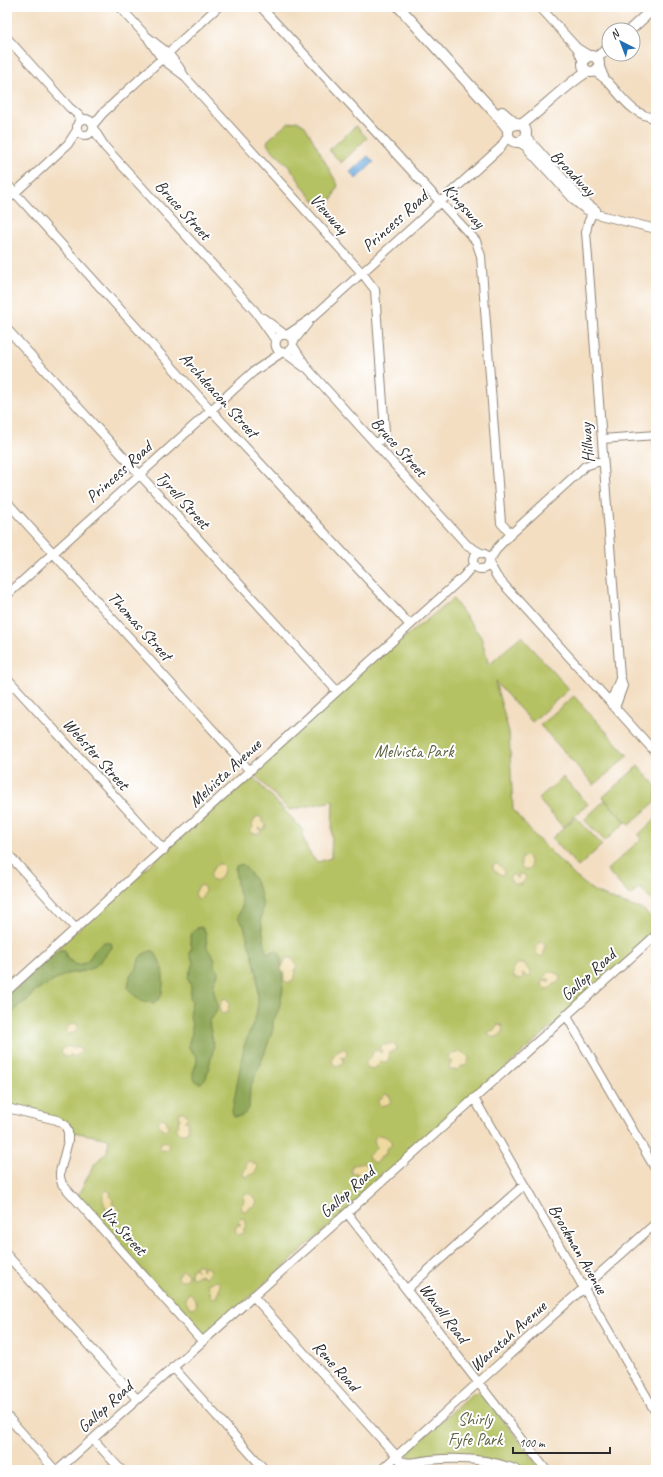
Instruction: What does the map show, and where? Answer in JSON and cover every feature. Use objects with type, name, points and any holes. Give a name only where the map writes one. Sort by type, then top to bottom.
[{"type":"main road","name":"Broadway","points":[[399,7],[495,113],[517,133]]},
{"type":"main road","name":"Broadway","points":[[407,7],[504,115],[517,133]]},
{"type":"main road","points":[[639,22],[655,7]]},
{"type":"main road","points":[[592,64],[601,56]]},
{"type":"main road","name":"Princess Road","points":[[517,133],[592,64]]},
{"type":"street","name":"Viewway","points":[[120,7],[186,77],[362,273],[375,290],[386,432],[376,444]]},
{"type":"street","points":[[7,200],[85,127],[103,113],[218,7]]},
{"type":"street","name":"Kingsway","points":[[261,7],[476,241],[481,256],[501,523],[511,534]]},
{"type":"street","points":[[540,7],[633,110],[642,115],[656,118]]},
{"type":"street","name":"Bruce Street","points":[[7,38],[85,127],[255,311],[285,335]]},
{"type":"street","name":"Princess Road","points":[[285,335],[312,318],[517,133]]},
{"type":"street","name":"Broadway","points":[[517,133],[593,211],[656,229]]},
{"type":"street","name":"Archdeacon Street","points":[[7,184],[211,410],[410,625]]},
{"type":"street","name":"Broadway","points":[[593,211],[656,224]]},
{"type":"street","name":"Hillway","points":[[593,211],[586,232],[620,676],[622,686],[615,708]]},
{"type":"street","name":"Bruce Street","points":[[255,311],[275,343]]},
{"type":"street","name":"Princess Road","points":[[293,344],[312,318]]},
{"type":"street","name":"Tyrell Street","points":[[7,329],[337,691]]},
{"type":"street","points":[[285,335],[292,338],[293,344],[289,351],[283,353],[277,349],[275,343],[278,337],[285,335]]},
{"type":"street","name":"Princess Road","points":[[253,372],[275,343]]},
{"type":"street","name":"Bruce Street","points":[[293,344],[308,369],[656,753]]},
{"type":"street","name":"Princess Road","points":[[7,595],[253,372],[283,353]]},
{"type":"street","name":"Bruce Street","points":[[283,353],[308,369]]},
{"type":"street","points":[[602,440],[656,435]]},
{"type":"street","name":"Melvista Avenue","points":[[7,991],[463,577],[482,562],[585,466],[603,460]]},
{"type":"street","name":"Thomas Street","points":[[7,502],[250,771]]},
{"type":"street","name":"Hillway","points":[[609,701],[617,687],[620,676]]},
{"type":"street","name":"Webster Street","points":[[7,678],[164,850]]},
{"type":"street","points":[[7,853],[76,929]]},
{"type":"street","name":"Gallop Road","points":[[56,1470],[93,1439],[347,1213],[656,935]]},
{"type":"street","points":[[566,1015],[656,1170]]},
{"type":"street","name":"Brockman Avenue","points":[[474,1098],[656,1413]]},
{"type":"street","name":"Vix Street","points":[[7,1108],[62,1122],[66,1128],[68,1141],[60,1177],[62,1184],[202,1341]]},
{"type":"street","points":[[407,1289],[524,1185]]},
{"type":"street","name":"Wavell Road","points":[[347,1213],[546,1470]]},
{"type":"street","name":"Waratah Avenue","points":[[380,1470],[656,1223]]},
{"type":"street","points":[[7,1255],[137,1399]]},
{"type":"street","name":"Rene Road","points":[[253,1296],[396,1456]]},
{"type":"street","points":[[173,1367],[265,1470]]},
{"type":"street","points":[[7,1416],[56,1470]]},
{"type":"street","points":[[93,1439],[121,1470]]},
{"type":"street","points":[[396,1456],[404,1463],[444,1458],[464,1458],[488,1461],[517,1470]]},
{"type":"green space","points":[[297,121],[305,126],[338,185],[332,200],[319,204],[315,201],[307,193],[288,166],[267,144],[268,140],[288,123]]},
{"type":"green space","points":[[356,126],[367,138],[341,163],[329,150]]},
{"type":"green space","name":"Melvista Park","points":[[453,599],[481,637],[489,665],[521,636],[569,689],[532,722],[495,682],[509,732],[513,810],[534,835],[576,877],[595,892],[644,910],[656,922],[656,933],[203,1339],[77,1197],[95,1163],[107,1152],[109,1139],[68,1131],[64,1123],[7,1105],[7,994],[250,774],[303,830],[307,848],[314,859],[318,862],[331,858],[333,801],[289,810],[251,771],[337,691]]},
{"type":"green space","points":[[574,696],[628,756],[594,785],[540,725]]},
{"type":"green space","points":[[638,766],[656,786],[656,801],[629,825],[603,797]]},
{"type":"green space","points":[[563,777],[588,804],[563,827],[538,799]]},
{"type":"green space","points":[[605,800],[626,822],[605,841],[584,820]]},
{"type":"green space","points":[[576,817],[602,845],[578,867],[552,838]]},
{"type":"green space","points":[[656,818],[656,905],[640,888],[630,896],[607,870],[641,839],[638,835]]},
{"type":"green space","points":[[242,864],[251,874],[260,891],[263,906],[261,920],[266,952],[268,953],[277,950],[281,956],[283,990],[279,1009],[273,1021],[273,1029],[250,1088],[249,1108],[246,1113],[241,1116],[234,1117],[232,1112],[244,1046],[256,1016],[258,1002],[257,974],[253,957],[244,926],[238,917],[242,905],[235,870],[236,866]]},
{"type":"green space","points":[[201,927],[205,931],[206,944],[214,957],[214,965],[218,971],[214,984],[214,990],[218,1006],[209,1022],[214,1047],[206,1078],[201,1083],[198,1083],[193,1077],[197,1058],[190,1049],[189,1045],[192,1032],[190,1009],[192,1001],[190,997],[191,987],[188,978],[193,962],[189,953],[192,947],[190,935],[197,928]]},
{"type":"green space","points":[[104,942],[111,943],[112,948],[95,967],[84,971],[67,974],[35,991],[28,1000],[18,1006],[12,1014],[7,1017],[7,997],[59,950],[65,950],[67,958],[79,965],[89,959],[96,948]]},
{"type":"green space","points":[[154,951],[157,956],[163,973],[161,997],[154,1003],[139,999],[128,988],[130,975],[137,969],[140,957]]},
{"type":"green space","name":"Shirly Fyfe Park","points":[[478,1392],[484,1395],[542,1470],[526,1470],[517,1466],[465,1455],[437,1455],[413,1459],[409,1457],[407,1452],[472,1394]]},
{"type":"sand","points":[[257,816],[262,818],[262,821],[266,826],[263,830],[259,828],[261,831],[260,833],[252,834],[250,831]]},
{"type":"sand","points":[[525,856],[529,858],[531,866],[530,869],[527,870],[524,870],[521,866],[521,859]]},
{"type":"sand","points":[[218,864],[221,864],[224,867],[223,872],[220,878],[213,881],[210,878],[210,875]]},
{"type":"sand","points":[[498,864],[504,870],[504,874],[501,875],[493,870],[493,866]]},
{"type":"sand","points":[[511,875],[516,875],[518,879],[518,875],[525,875],[526,878],[522,884],[514,884],[510,880]]},
{"type":"sand","points":[[201,885],[204,887],[205,892],[199,899],[195,894],[198,887]]},
{"type":"sand","points":[[541,942],[545,944],[544,954],[541,957],[537,954],[536,949],[537,945]]},
{"type":"sand","points":[[286,958],[291,958],[297,965],[295,970],[296,974],[293,980],[288,983],[284,980],[284,974],[281,969]]},
{"type":"sand","points":[[524,963],[531,975],[527,977],[523,973],[523,977],[521,979],[515,978],[513,975],[514,966]]},
{"type":"sand","points":[[551,971],[559,975],[560,979],[558,983],[554,984],[551,988],[546,989],[542,984],[544,980],[550,981],[544,977]]},
{"type":"sand","points":[[226,998],[229,1002],[229,1011],[222,1014],[220,1012],[220,1006],[223,999]]},
{"type":"sand","points":[[74,1023],[77,1024],[78,1028],[75,1032],[69,1035],[67,1032],[67,1027]]},
{"type":"sand","points":[[500,1024],[502,1026],[503,1032],[497,1037],[491,1037],[488,1032],[494,1030],[497,1025]]},
{"type":"sand","points":[[394,1043],[397,1049],[389,1053],[388,1062],[380,1061],[378,1066],[373,1069],[366,1067],[366,1062],[371,1057],[374,1050],[382,1053],[383,1051],[379,1048],[380,1046]]},
{"type":"sand","points":[[67,1046],[73,1048],[76,1046],[81,1049],[81,1051],[73,1057],[71,1054],[69,1057],[66,1057],[61,1051]]},
{"type":"sand","points":[[344,1048],[347,1055],[344,1058],[341,1057],[344,1060],[342,1064],[336,1066],[332,1062],[333,1057],[337,1051]]},
{"type":"sand","points":[[462,1052],[469,1057],[468,1063],[465,1066],[461,1066],[457,1070],[450,1070],[449,1067],[452,1062],[448,1059],[448,1056]]},
{"type":"sand","points":[[386,1094],[390,1096],[391,1101],[389,1104],[381,1106],[378,1101]]},
{"type":"sand","points":[[181,1112],[184,1112],[188,1117],[184,1121],[187,1121],[188,1123],[188,1131],[182,1134],[179,1133],[176,1128],[179,1125],[179,1115]]},
{"type":"sand","points":[[162,1118],[165,1119],[168,1124],[168,1128],[164,1130],[157,1124]]},
{"type":"sand","points":[[378,1135],[387,1137],[392,1145],[386,1149],[386,1154],[381,1156],[379,1161],[374,1163],[368,1156],[376,1148],[374,1139]]},
{"type":"sand","points":[[164,1141],[169,1146],[164,1151],[159,1146]]},
{"type":"sand","points":[[248,1161],[253,1162],[253,1165],[255,1163],[258,1168],[254,1173],[247,1177],[244,1176],[243,1173]]},
{"type":"sand","points":[[364,1163],[369,1166],[371,1171],[367,1178],[362,1179],[359,1178],[357,1173],[351,1173],[353,1165]]},
{"type":"sand","points":[[107,1190],[111,1193],[110,1197],[113,1200],[112,1204],[119,1208],[119,1211],[115,1214],[109,1212],[105,1207],[103,1194]]},
{"type":"sand","points":[[247,1193],[252,1195],[257,1202],[254,1207],[250,1207],[245,1211],[242,1210],[241,1206],[244,1201],[243,1196]]},
{"type":"sand","points":[[243,1218],[246,1221],[246,1226],[243,1233],[238,1235],[235,1229],[241,1224],[238,1223],[238,1221]]},
{"type":"sand","points":[[196,1265],[202,1265],[202,1271],[204,1267],[208,1267],[210,1272],[206,1277],[200,1275],[192,1278],[190,1275],[191,1270],[194,1268],[198,1271],[195,1268]]},
{"type":"sand","points":[[182,1270],[188,1275],[187,1279],[182,1281],[179,1280],[177,1276]]},
{"type":"sand","points":[[217,1281],[220,1283],[219,1292],[217,1297],[214,1298],[211,1296],[208,1283]]},
{"type":"sand","points":[[190,1293],[197,1304],[194,1308],[189,1307],[185,1300],[186,1296]]},
{"type":"water","points":[[368,156],[374,162],[356,179],[350,172]]}]
